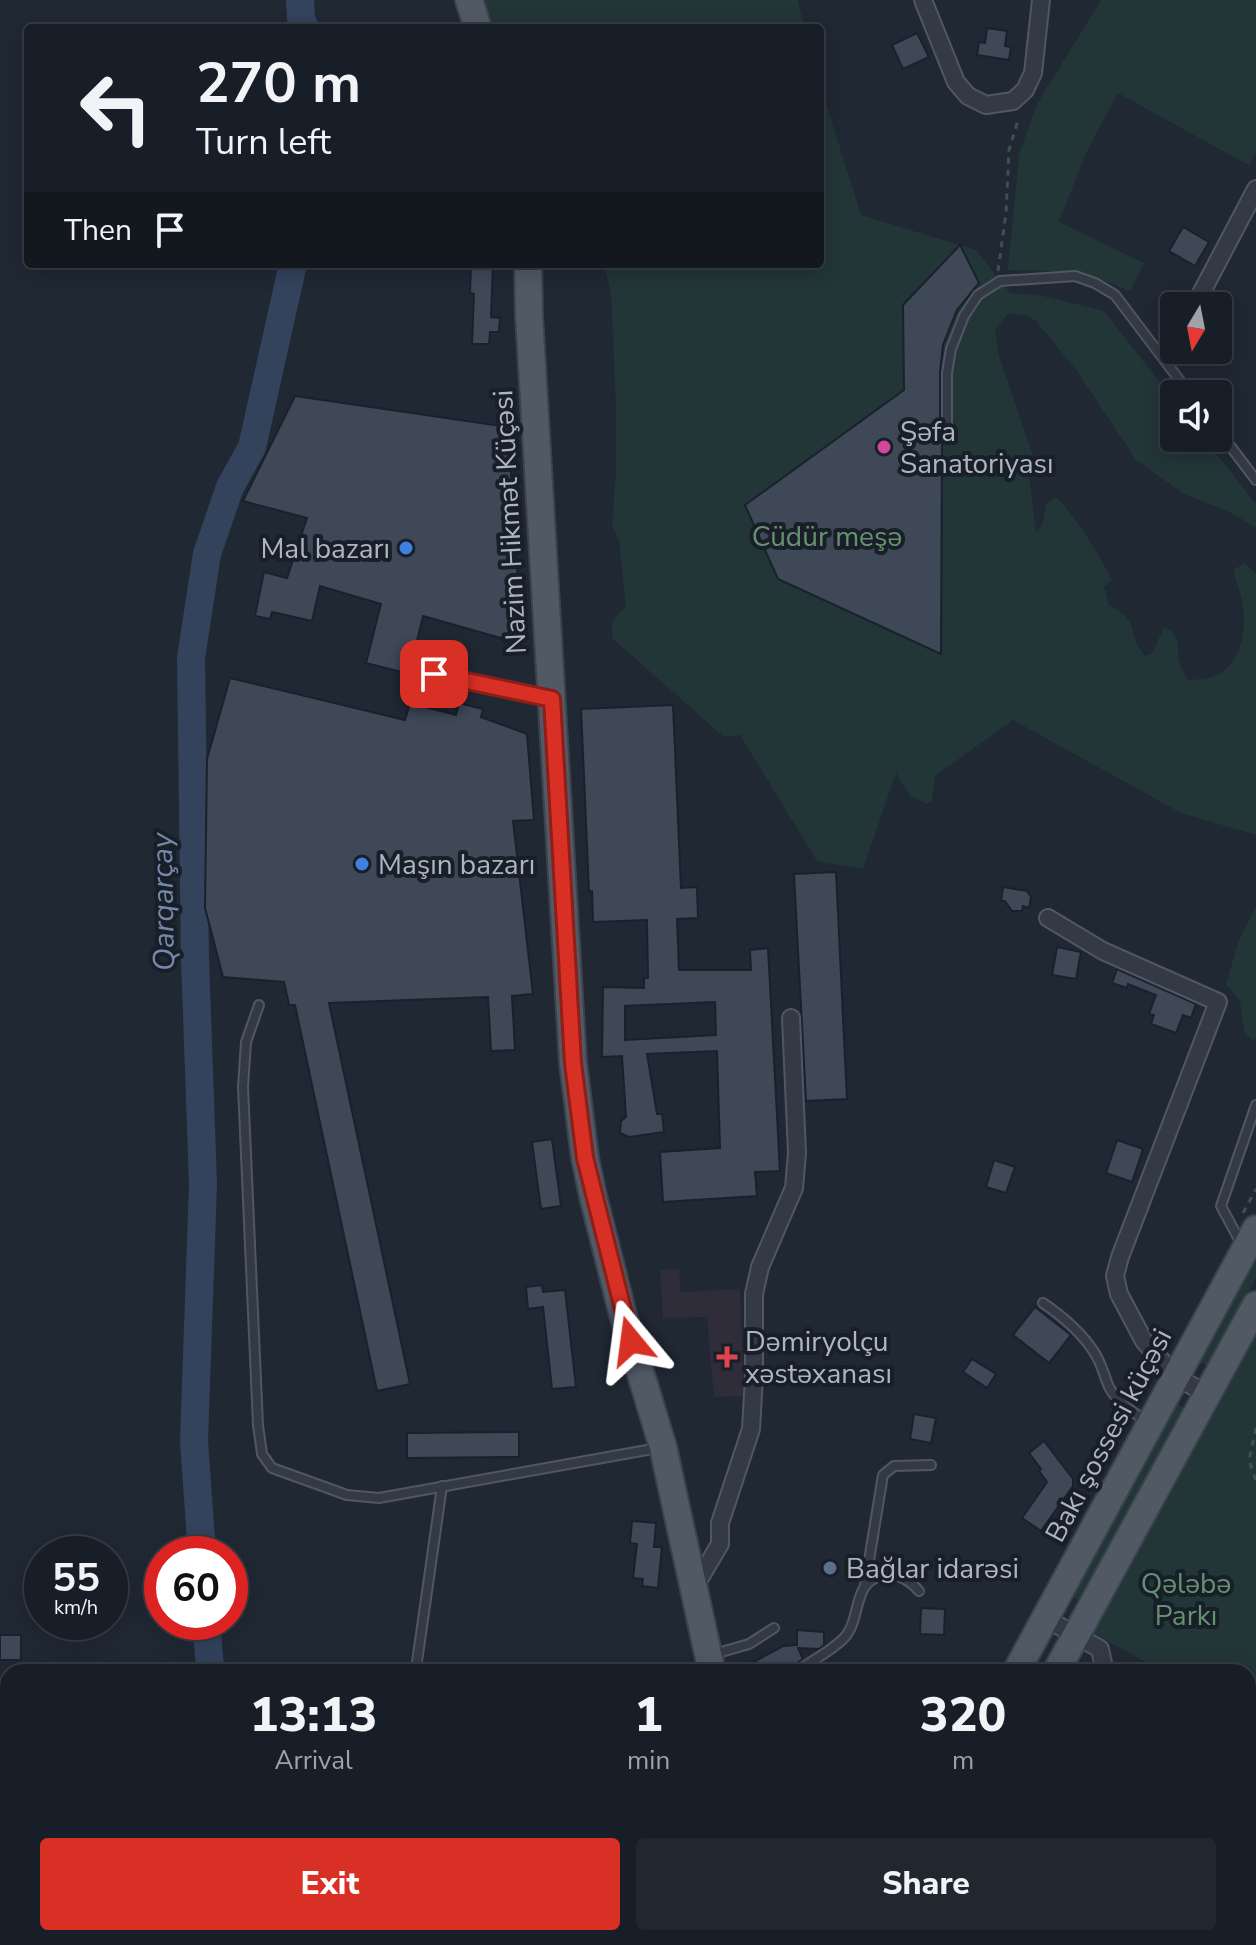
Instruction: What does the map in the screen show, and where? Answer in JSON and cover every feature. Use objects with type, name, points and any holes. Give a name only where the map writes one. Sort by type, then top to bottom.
[{"type":"main road","points":[[469,0],[477,24]]},
{"type":"main road","name":"Nazim Hikmət Küçəsi","points":[[528,268],[573,1063],[585,1158],[623,1315],[663,1447],[711,1664]]},
{"type":"main road","name":"Bakı şossesi küçəsi","points":[[1020,1664],[1250,1239]]},
{"type":"main road","points":[[1061,1664],[1256,1305]]},
{"type":"street","points":[[923,0],[956,82],[968,96],[986,105],[1013,101],[1025,90],[1033,73],[1041,0]]},
{"type":"street","points":[[1202,292],[1256,189]]},
{"type":"street","points":[[1048,918],[1103,951],[1218,1002],[1115,1276],[1131,1321],[1144,1341],[1176,1377],[1207,1394]]},
{"type":"street","points":[[694,1588],[720,1544],[720,1523],[751,1429],[754,1294],[760,1267],[794,1188],[797,1153],[791,1018]]},
{"type":"street","points":[[1045,1618],[1100,1649],[1103,1664]]},
{"type":"lane","points":[[947,438],[947,373],[951,349],[964,316],[978,295],[1000,281],[1075,276],[1095,283],[1115,295],[1179,380]]},
{"type":"lane","points":[[1232,448],[1256,480]]},
{"type":"lane","points":[[434,674],[552,699]]},
{"type":"lane","points":[[259,1005],[246,1042],[243,1087],[258,1425],[262,1454],[272,1468],[347,1495],[379,1498],[663,1447]]},
{"type":"lane","points":[[1250,1239],[1221,1206],[1256,1105]]},
{"type":"lane","points":[[1043,1303],[1088,1343],[1097,1355],[1110,1389],[1125,1406],[1150,1424]]},
{"type":"lane","points":[[807,1664],[843,1639],[852,1626],[857,1602],[865,1586],[883,1475],[894,1466],[931,1465]]},
{"type":"lane","points":[[417,1664],[442,1486]]},
{"type":"lane","points":[[865,1586],[880,1576],[889,1575],[906,1579],[919,1591]]},
{"type":"lane","points":[[711,1664],[774,1628]]},
{"type":"path","points":[[1000,281],[997,270],[1006,213],[1009,150],[1025,90]]},
{"type":"path","points":[[1256,1428],[1249,1460],[1256,1481]]},
{"type":"shaded area","name":"Dəmiryolçu xəstəxanası","points":[[679,1269],[681,1292],[740,1289],[744,1396],[714,1397],[707,1317],[663,1318],[660,1270]]},
{"type":"green space","points":[[479,0],[798,0],[803,24],[487,24]]},
{"type":"green space","points":[[1101,0],[1256,0],[1256,152],[1250,166],[1118,93],[1086,153],[1059,222],[1144,263],[1130,291],[1083,272],[1008,270],[1019,154],[1037,104]]},
{"type":"green space","name":"Cüdür meşə","points":[[824,97],[861,215],[976,250],[1010,293],[1043,296],[1104,311],[1160,382],[1160,452],[1215,452],[1256,504],[1256,528],[1232,513],[1184,494],[1136,460],[1076,370],[1036,321],[1009,313],[995,329],[999,356],[1032,453],[1029,475],[1036,532],[1042,525],[1046,504],[1056,497],[1094,547],[1112,580],[1104,587],[1109,605],[1126,617],[1145,656],[1152,654],[1164,627],[1175,636],[1179,660],[1187,679],[1215,676],[1226,669],[1239,649],[1244,622],[1233,570],[1245,563],[1256,573],[1256,835],[1181,813],[1013,720],[935,776],[932,801],[927,804],[910,796],[896,773],[863,869],[817,861],[740,735],[724,737],[613,639],[614,621],[626,607],[619,541],[612,525],[616,406],[611,293],[605,268],[824,268]]},
{"type":"green space","points":[[1256,906],[1256,1038],[1253,1041],[1244,1031],[1240,1001],[1226,984],[1239,940]]},
{"type":"green space","points":[[1256,1246],[1256,1278],[1208,1366],[1194,1359]]},
{"type":"green space","name":"Qələbə Parkı","points":[[1256,1333],[1256,1664],[1149,1664],[1089,1631]]},
{"type":"green space","points":[[1174,1402],[1186,1409],[1080,1601],[1068,1594]]},
{"type":"building","points":[[987,28],[1007,31],[1005,46],[1011,47],[1009,60],[977,55],[979,42],[985,43]]},
{"type":"building","points":[[917,33],[929,57],[903,69],[892,45]]},
{"type":"building","points":[[1183,227],[1209,242],[1195,266],[1169,251]]},
{"type":"building","name":"Şəfa Sanatoriyası","points":[[960,245],[979,283],[957,310],[943,345],[940,372],[941,654],[778,579],[745,505],[904,390],[903,305]]},
{"type":"building","points":[[471,268],[493,268],[491,317],[500,318],[499,332],[490,332],[489,344],[472,344],[474,294],[470,293]]},
{"type":"building","name":"Mal bazarı","points":[[295,396],[508,427],[522,644],[423,616],[409,674],[366,663],[381,604],[320,586],[312,621],[272,612],[270,619],[255,616],[264,572],[287,578],[307,518],[243,501]]},
{"type":"building","name":"Maşın bazarı","points":[[230,678],[405,720],[410,703],[456,715],[459,703],[483,709],[481,717],[527,734],[534,820],[513,821],[533,994],[512,996],[515,1050],[491,1051],[488,997],[329,1003],[410,1384],[377,1391],[295,1005],[289,1005],[284,982],[223,977],[205,908],[207,759]]},
{"type":"building","points":[[673,705],[681,888],[697,887],[698,918],[677,919],[679,970],[751,970],[750,950],[768,948],[780,1171],[755,1172],[757,1196],[663,1202],[660,1152],[720,1148],[717,1051],[647,1054],[657,1114],[662,1114],[664,1132],[629,1137],[620,1133],[621,1121],[626,1117],[622,1056],[602,1057],[603,987],[644,988],[644,978],[648,978],[647,920],[593,922],[581,709]],"holes":[[[715,1002],[716,1035],[625,1040],[625,1006]]]},
{"type":"building","points":[[836,872],[847,1099],[806,1101],[794,874]]},
{"type":"building","points":[[1003,887],[1027,891],[1031,897],[1029,908],[1023,906],[1022,911],[1012,911],[1005,901],[1001,901]]},
{"type":"building","points":[[1057,947],[1081,952],[1076,979],[1052,975]]},
{"type":"building","points":[[1117,969],[1196,1004],[1191,1018],[1183,1015],[1176,1033],[1151,1024],[1154,1015],[1149,1014],[1156,995],[1128,984],[1127,988],[1112,983]]},
{"type":"building","points":[[552,1139],[561,1206],[541,1209],[532,1142]]},
{"type":"building","points":[[1117,1140],[1143,1149],[1132,1182],[1106,1173]]},
{"type":"building","points":[[994,1160],[1015,1167],[1006,1193],[986,1187]]},
{"type":"building","points":[[542,1285],[543,1292],[565,1290],[576,1387],[552,1389],[543,1307],[528,1309],[526,1287]]},
{"type":"building","points":[[1035,1307],[1071,1335],[1049,1363],[1013,1335]]},
{"type":"building","points":[[972,1359],[996,1374],[987,1388],[963,1372]]},
{"type":"building","points":[[914,1414],[936,1418],[931,1443],[910,1439]]},
{"type":"building","points":[[519,1432],[519,1457],[407,1458],[407,1433]]},
{"type":"building","points":[[1044,1441],[1073,1479],[1073,1486],[1041,1531],[1022,1518],[1047,1482],[1029,1453]]},
{"type":"building","points":[[632,1521],[656,1523],[654,1547],[662,1547],[658,1588],[642,1586],[643,1579],[633,1578],[637,1544],[630,1543]]},
{"type":"building","points":[[921,1608],[945,1609],[944,1635],[920,1634]]},
{"type":"building","points":[[797,1630],[824,1632],[824,1645],[819,1649],[798,1648],[803,1659],[796,1664],[750,1664],[783,1646],[797,1645]]},
{"type":"building","points":[[0,1635],[21,1635],[21,1660],[0,1660]]},
{"type":"waterway","name":"Qarqarçay","points":[[300,0],[303,24]]},
{"type":"waterway","name":"Qarqarçay","points":[[201,1536],[194,1441],[203,1184],[195,959],[191,658],[207,554],[230,487],[252,447],[292,268]]},
{"type":"waterway","name":"Qarqarçay","points":[[208,1640],[210,1664]]},
{"type":"place","name":"Şəfa Sanatoriyası","points":[[884,447]]},
{"type":"place","name":"Mal bazarı","points":[[406,548]]},
{"type":"place","name":"Maşın bazarı","points":[[362,864]]},
{"type":"place","name":"Dəmiryolçu xəstəxanası","points":[[727,1357]]},
{"type":"place","name":"Bağlar idarəsi","points":[[830,1568]]},
{"type":"route","points":[[434,674],[552,699],[573,1063],[585,1158],[631,1341]]}]
